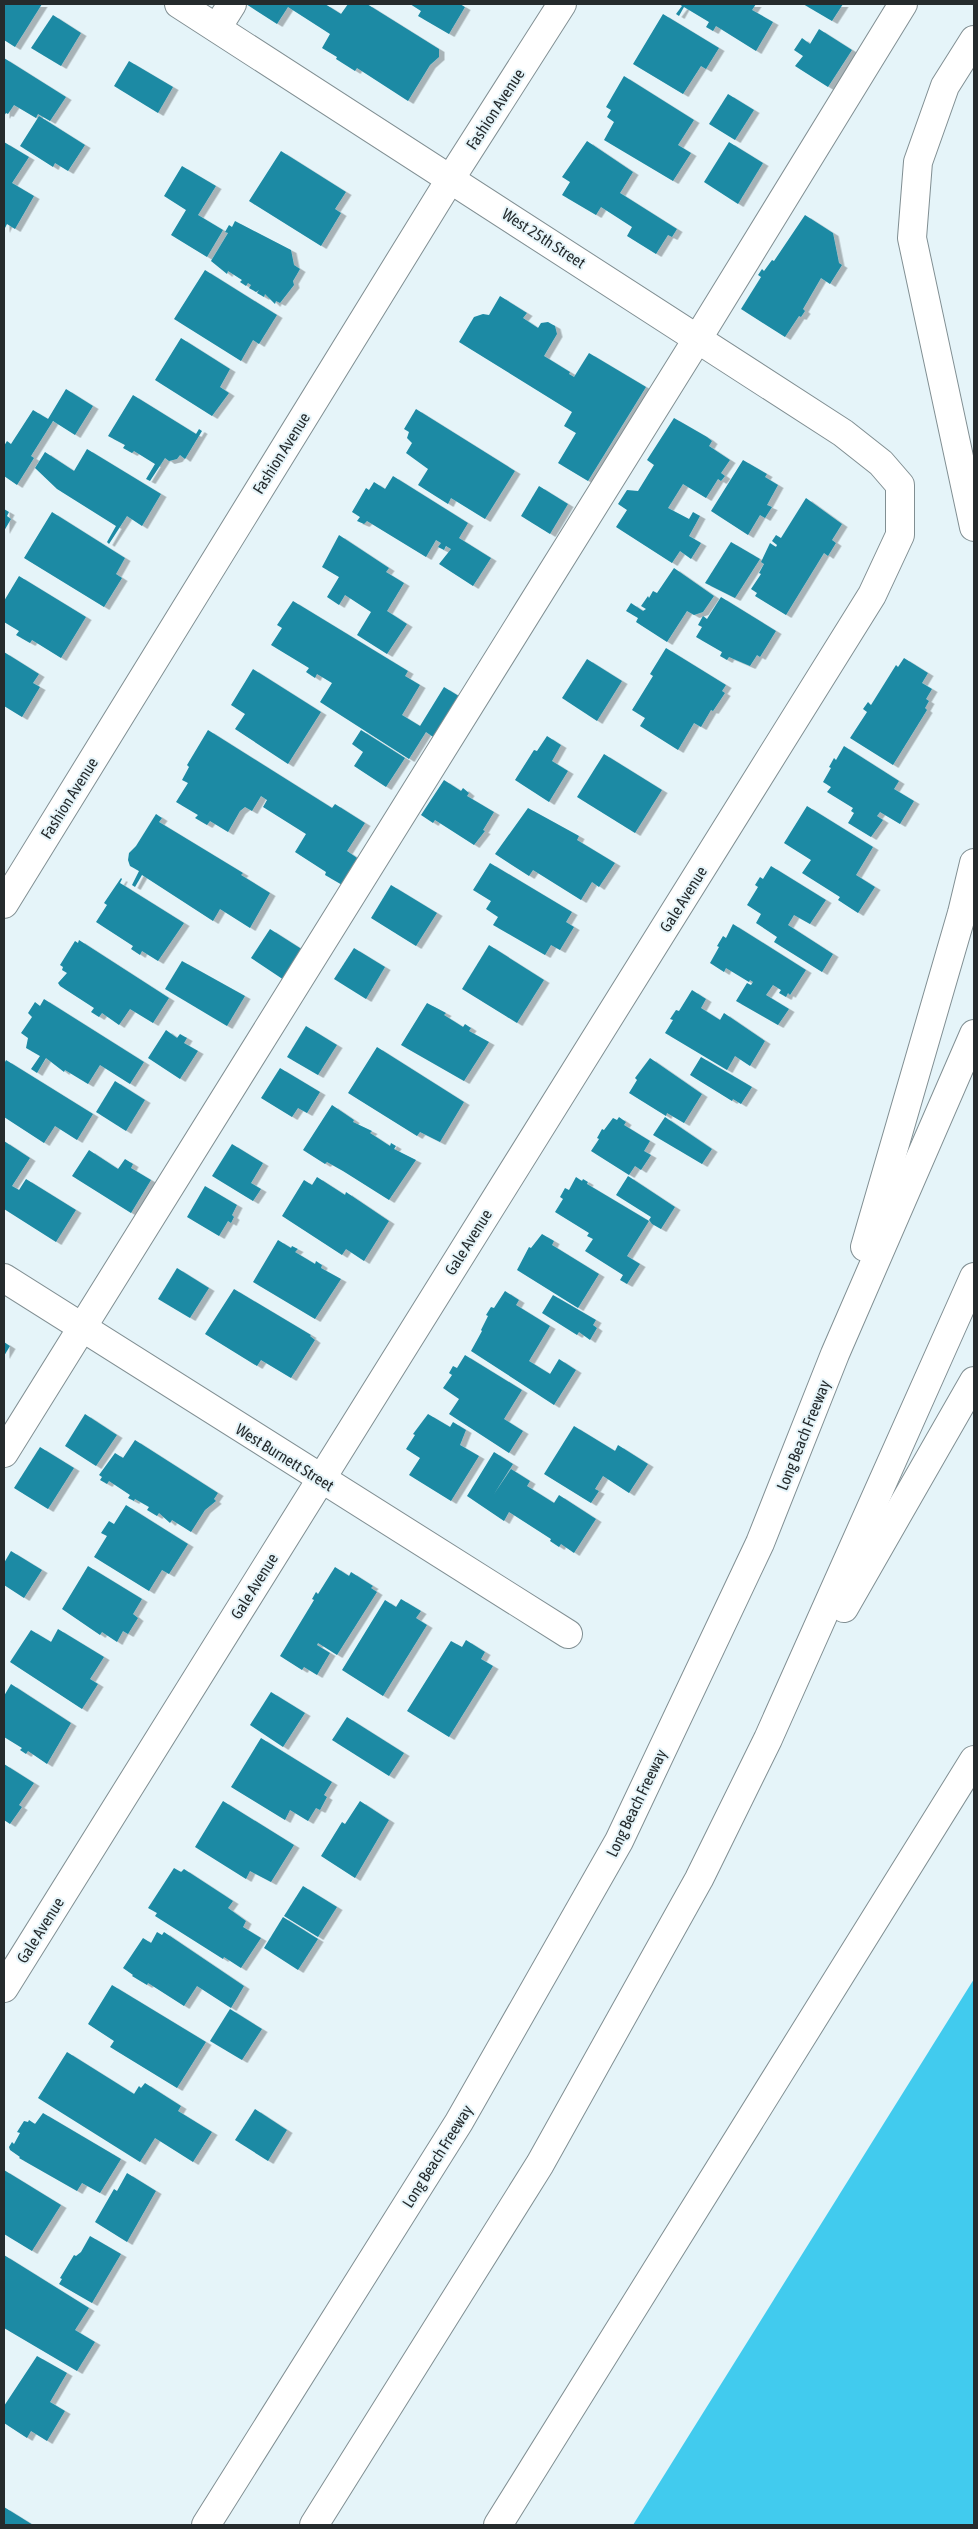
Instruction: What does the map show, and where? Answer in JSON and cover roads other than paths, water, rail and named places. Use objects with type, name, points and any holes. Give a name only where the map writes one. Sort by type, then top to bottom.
[{"type":"main road","name":"West 25th Street","points":[[179,4],[843,432],[881,463],[900,485]]},
{"type":"main road","points":[[217,28],[232,4]]},
{"type":"main road","name":"Fashion Avenue","points":[[4,904],[451,178],[562,4]]},
{"type":"main road","points":[[4,1452],[698,338],[903,4]]},
{"type":"main road","points":[[974,40],[945,86],[918,162],[912,238],[974,527]]},
{"type":"main road","name":"Gale Avenue","points":[[4,1988],[872,595],[900,535],[900,485]]},
{"type":"main road","points":[[834,1354],[962,913],[974,863]]},
{"type":"main road","name":"Long Beach Freeway","points":[[206,2525],[459,2122],[619,1841],[760,1543],[834,1354],[974,1034]]},
{"type":"main road","points":[[314,2525],[540,2164],[699,1879],[768,1739],[974,1277]]},
{"type":"main road","name":"West Burnett Street","points":[[4,1278],[568,1634]]},
{"type":"main road","points":[[768,1739],[974,1381]]},
{"type":"main road","points":[[498,2525],[974,1760]]},
{"type":"water","points":[[974,1979],[974,2525],[633,2525]]}]
